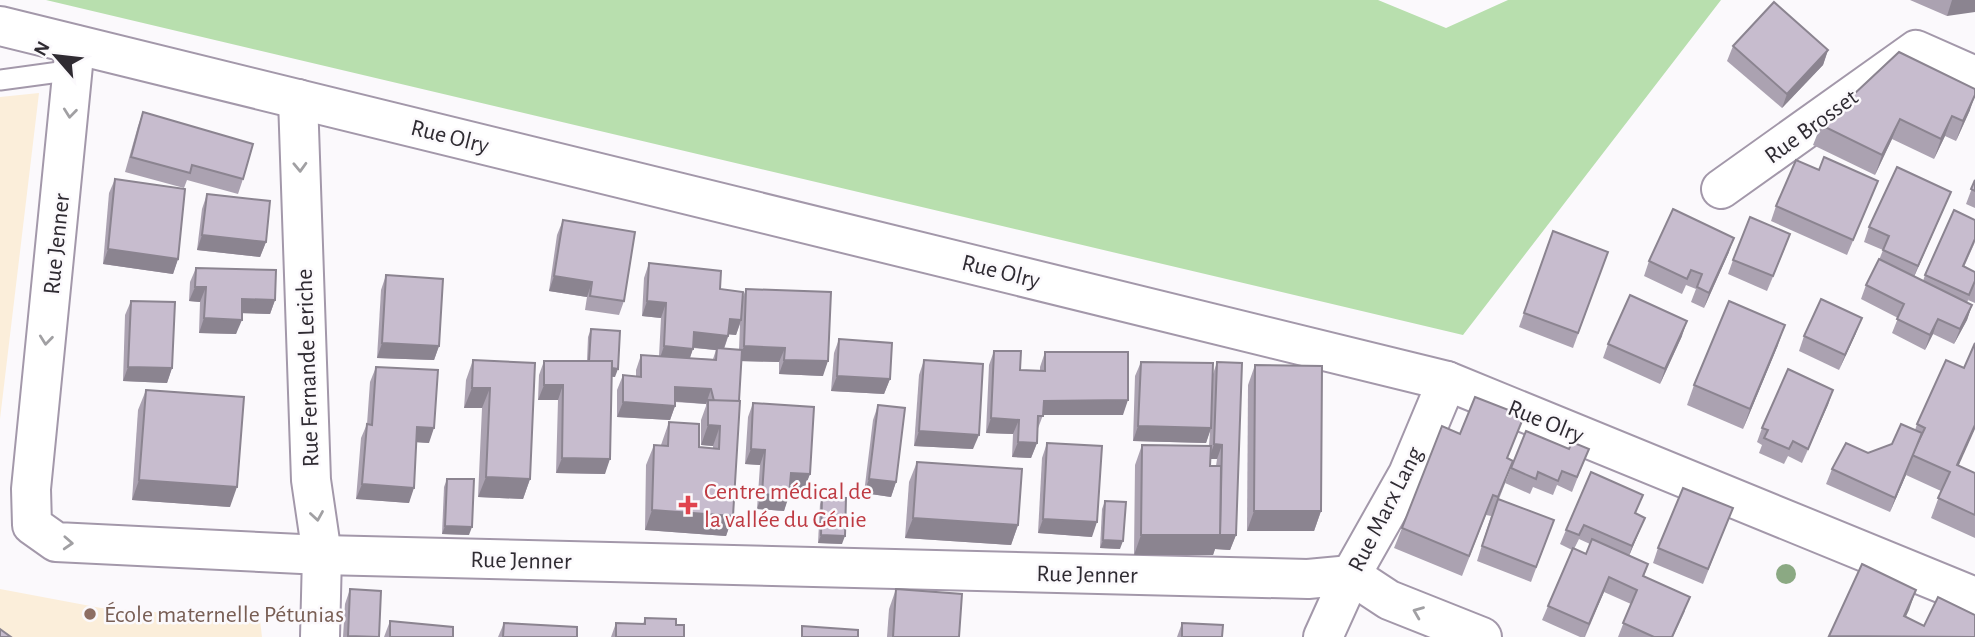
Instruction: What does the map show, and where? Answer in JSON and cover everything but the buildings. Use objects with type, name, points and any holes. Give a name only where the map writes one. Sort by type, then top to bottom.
[{"type":"street","name":"Rue Olry","points":[[0,26],[75,58],[298,99],[1447,381],[1975,597]]},
{"type":"street","name":"Rue Brosset","points":[[1721,190],[1916,50],[1975,76]]},
{"type":"street","name":"Rue Jenner","points":[[75,58],[31,489],[32,525],[56,542],[322,555],[1308,579],[1351,575]]},
{"type":"street","name":"Rue Fernande Leriche","points":[[298,99],[311,480],[322,555],[320,637]]},
{"type":"street","name":"Rue Marx Lang","points":[[1322,637],[1351,575],[1408,474],[1434,405],[1447,381]]},
{"type":"street","points":[[1351,575],[1389,600],[1482,637]]},
{"type":"lane","points":[[0,80],[75,58]]},
{"type":"shaded area","points":[[39,93],[8,352],[0,419],[0,97]]},
{"type":"shaded area","name":"École maternelle Pétunias","points":[[0,589],[101,608],[260,620],[262,637],[0,637]]},
{"type":"green space","points":[[46,0],[1378,0],[1446,28],[1508,0],[1721,0],[1463,335]]},
{"type":"place","name":"Centre médical de la vallée du Génie","points":[[688,505]]},
{"type":"place","name":"École maternelle Pétunias","points":[[90,614]]}]
